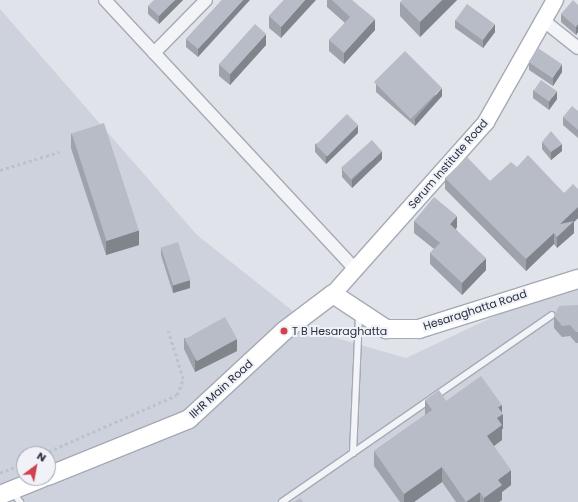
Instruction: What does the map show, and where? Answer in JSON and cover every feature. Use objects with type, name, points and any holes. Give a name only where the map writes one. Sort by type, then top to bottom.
[{"type":"main road","name":"Serum Institute Road","points":[[334,294],[486,122],[555,0]]},
{"type":"main road","name":"Hesaraghatta Road","points":[[334,294],[386,329],[419,329],[578,279]]},
{"type":"main road","name":"IIHR Main Road","points":[[56,473],[189,419],[284,331],[334,294]]},
{"type":"main road","points":[[10,496],[28,486]]},
{"type":"street","points":[[105,0],[355,269]]},
{"type":"street","points":[[154,53],[206,0]]},
{"type":"street","points":[[544,21],[578,48]]},
{"type":"lane","points":[[353,453],[359,312]]},
{"type":"lane","points":[[282,502],[552,315]]},
{"type":"path","points":[[0,170],[59,152]]},
{"type":"path","points":[[56,448],[177,395],[183,379],[168,332]]},
{"type":"path","points":[[0,473],[16,466]]},
{"type":"shaded area","points":[[0,9],[197,235],[322,334],[406,358],[514,307],[578,286],[578,502],[0,502]]},
{"type":"building","points":[[154,0],[175,0],[159,16],[148,6]]},
{"type":"building","points":[[222,0],[243,0],[198,49],[186,39]]},
{"type":"building","points":[[284,0],[305,0],[281,27],[269,16]]},
{"type":"building","points":[[332,0],[352,0],[375,19],[344,53],[329,40],[350,17]]},
{"type":"building","points":[[402,0],[442,0],[420,22],[400,2]]},
{"type":"building","points":[[573,0],[578,5],[578,24],[576,27],[561,14]]},
{"type":"building","points":[[467,4],[495,24],[483,40],[455,20]]},
{"type":"building","points":[[255,24],[266,34],[230,74],[219,64]]},
{"type":"building","points":[[538,48],[562,64],[553,78],[528,62]]},
{"type":"building","points":[[405,51],[442,88],[411,119],[374,82]]},
{"type":"building","points":[[541,80],[557,91],[549,102],[534,91]]},
{"type":"building","points":[[572,106],[578,111],[578,130],[563,117]]},
{"type":"building","points":[[347,114],[358,125],[327,156],[316,145]]},
{"type":"building","points":[[104,123],[139,230],[107,241],[72,134]]},
{"type":"building","points":[[551,131],[562,144],[551,152],[542,142]]},
{"type":"building","points":[[372,140],[382,151],[351,179],[341,168]]},
{"type":"building","points":[[528,155],[564,193],[573,184],[578,189],[578,207],[560,224],[574,221],[557,237],[554,233],[526,259],[445,178],[467,157],[490,181],[511,162],[517,167]]},
{"type":"building","points":[[434,197],[457,216],[450,224],[486,258],[462,283],[430,253],[440,243],[414,221]]},
{"type":"building","points":[[178,242],[190,280],[173,286],[161,248]]},
{"type":"building","points":[[578,305],[578,332],[576,332],[570,325],[562,326],[554,316],[559,306]]},
{"type":"building","points":[[225,317],[237,339],[197,361],[185,339]]},
{"type":"building","points":[[481,376],[502,405],[498,407],[503,414],[497,418],[502,425],[487,436],[511,470],[498,480],[502,485],[484,498],[480,492],[466,502],[442,467],[404,494],[374,451],[432,410],[425,400],[439,390],[446,401]]},
{"type":"building","points":[[300,498],[303,502],[294,502]]},
{"type":"place","name":"T B Hesaraghatta","points":[[284,331]]}]
